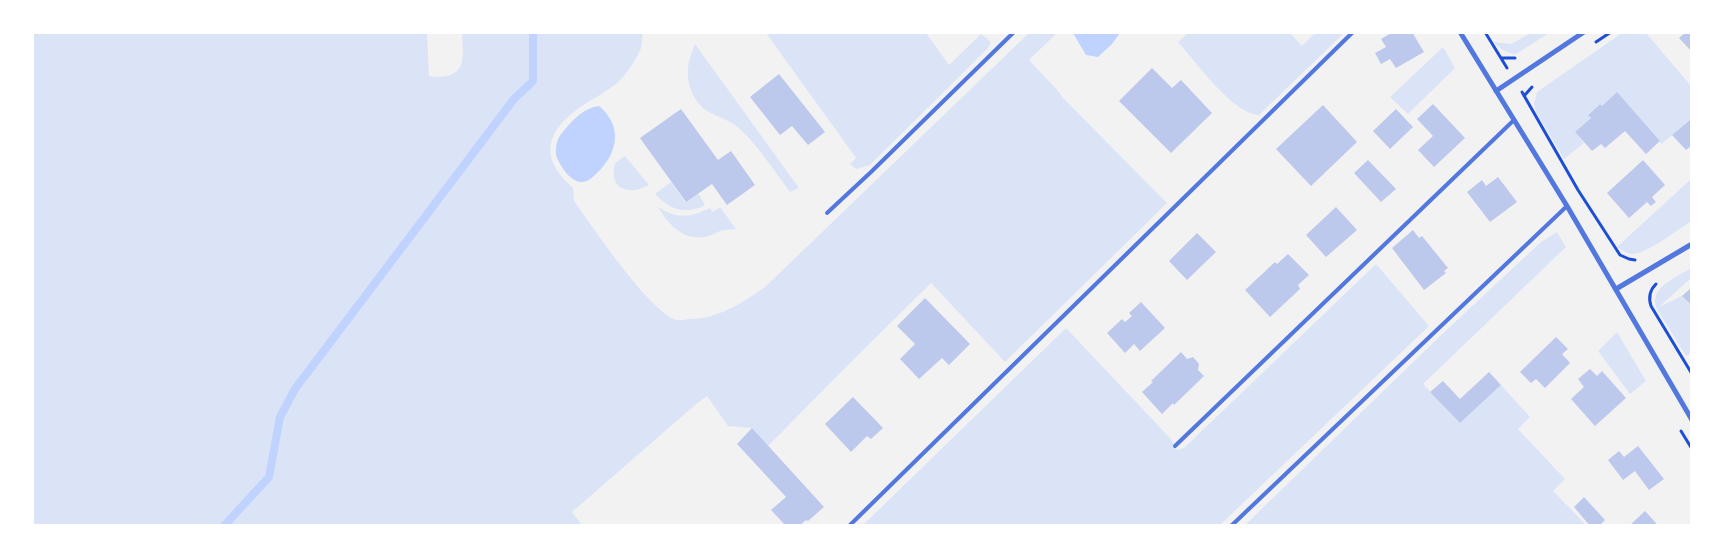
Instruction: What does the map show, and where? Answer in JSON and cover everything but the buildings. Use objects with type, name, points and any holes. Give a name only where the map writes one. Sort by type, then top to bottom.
[{"type":"street","points":[[1460,32],[1567,206],[1692,420]]},
{"type":"street","points":[[1496,91],[1584,32]]},
{"type":"street","points":[[1616,289],[1692,244]]},
{"type":"lane","points":[[827,213],[1014,32]]},
{"type":"lane","points":[[849,526],[1353,32]]},
{"type":"lane","points":[[1175,446],[1514,120]]},
{"type":"lane","points":[[1231,526],[1567,206]]},
{"type":"path","points":[[1485,32],[1578,190],[1620,255],[1628,259],[1636,260],[1642,258]]},
{"type":"path","points":[[1661,280],[1654,285],[1649,300],[1692,374]]},
{"type":"shaded area","points":[[32,33],[427,33],[429,76],[444,77],[454,73],[460,66],[463,54],[462,33],[643,33],[640,51],[623,77],[567,117],[559,127],[550,146],[551,157],[562,177],[573,188],[574,201],[622,268],[652,302],[666,314],[677,320],[700,318],[720,313],[765,287],[1029,33],[1057,33],[1029,60],[1062,97],[1167,203],[1005,362],[931,283],[768,446],[752,428],[728,426],[707,396],[572,512],[582,525],[33,525]]},
{"type":"shaded area","points":[[766,33],[926,33],[949,65],[981,34],[991,42],[988,48],[870,165],[856,169],[850,164],[856,158]]},
{"type":"shaded area","points":[[1188,33],[1290,33],[1302,46],[1315,33],[1344,33],[1259,115],[1238,106],[1227,97],[1215,86],[1178,42]]},
{"type":"shaded area","points":[[1531,33],[1549,33],[1516,54],[1504,51],[1494,42],[1511,44]]},
{"type":"shaded area","points":[[1622,33],[1646,33],[1691,86],[1691,118],[1662,144],[1617,93],[1602,106],[1600,104],[1588,114],[1591,118],[1575,132],[1584,143],[1564,159],[1536,112],[1534,104],[1537,92]]},
{"type":"shaded area","points":[[695,44],[799,188],[790,192],[760,151],[737,126],[707,111],[697,102],[691,90],[688,77],[690,57]]},
{"type":"shaded area","points":[[1443,47],[1455,68],[1408,114],[1390,97]]},
{"type":"shaded area","points":[[625,156],[649,185],[628,190],[617,185],[614,172],[615,163]]},
{"type":"shaded area","points":[[1691,179],[1691,221],[1662,241],[1638,253],[1630,254],[1617,247]]},
{"type":"shaded area","points":[[671,182],[685,202],[698,193],[705,205],[691,210],[684,210],[666,204],[655,194]]},
{"type":"shaded area","points":[[658,207],[671,214],[684,216],[696,214],[710,208],[713,212],[720,207],[736,229],[720,231],[705,237],[690,236],[677,230]]},
{"type":"shaded area","points":[[1557,232],[1566,247],[1423,384],[1460,423],[1501,385],[1530,417],[1518,429],[1565,479],[1553,491],[1586,525],[1244,526],[1439,337],[1541,242]]},
{"type":"shaded area","points":[[1376,264],[1429,326],[1220,525],[862,526],[1066,328],[1170,438],[1177,450],[1184,448]]},
{"type":"shaded area","points":[[1691,268],[1691,278],[1659,307],[1682,296],[1691,306],[1691,353],[1686,356],[1657,309],[1655,302],[1656,295],[1665,284]]},
{"type":"shaded area","points":[[1617,332],[1646,381],[1630,394],[1598,351]]},
{"type":"water","points":[[1073,33],[1120,33],[1112,44],[1098,57],[1086,55]]},
{"type":"water","points":[[599,106],[612,122],[615,140],[613,148],[610,157],[594,176],[586,181],[577,181],[567,173],[557,158],[557,141],[560,135],[578,116],[588,109]]},
{"type":"waterway","points":[[224,526],[269,477],[280,417],[295,389],[514,99],[533,81],[533,32]]}]
